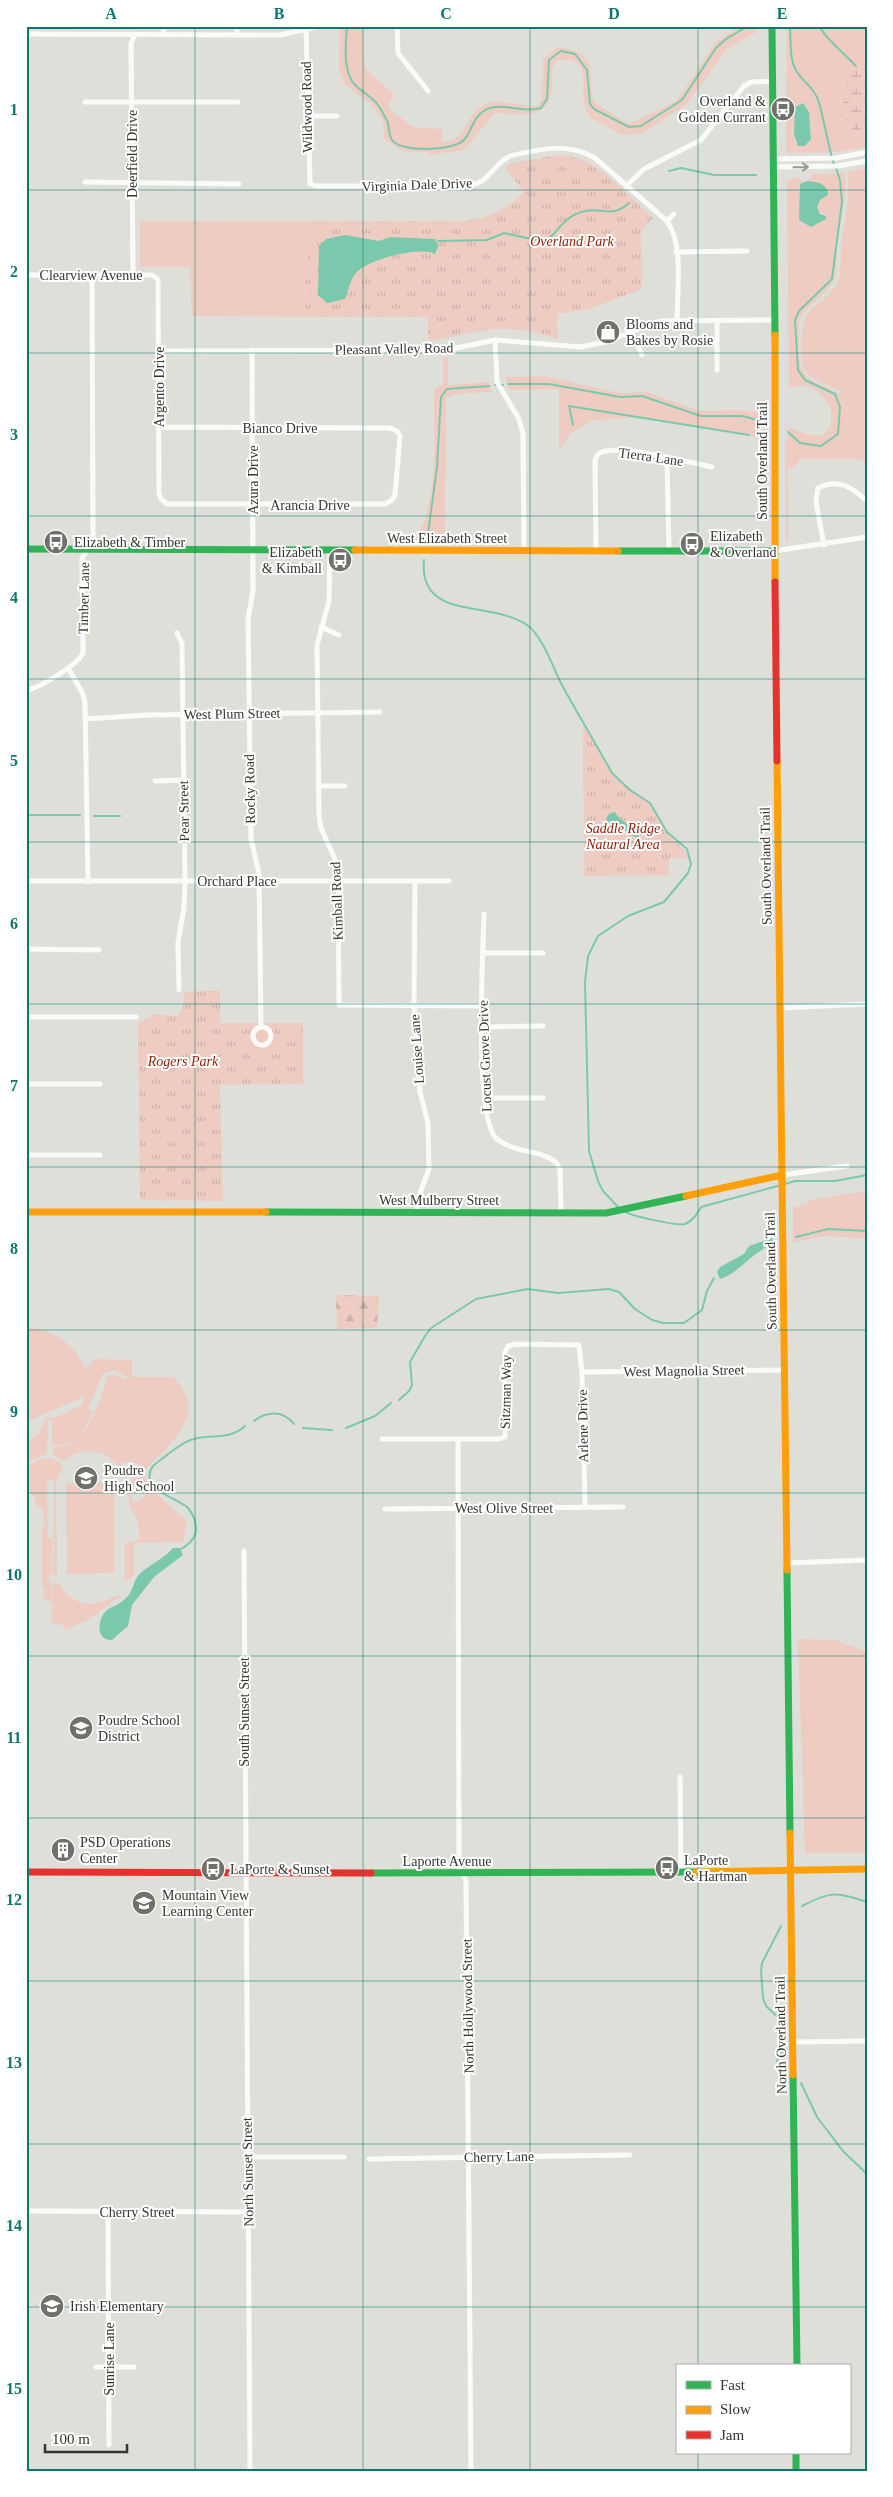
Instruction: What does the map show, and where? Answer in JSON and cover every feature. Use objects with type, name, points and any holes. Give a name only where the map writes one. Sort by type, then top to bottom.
[{"type":"main road","name":"South Overland Trail","points":[[772,26],[775,419],[773,436],[774,551],[790,1705]]},
{"type":"main road","name":"West Elizabeth Street","points":[[26,549],[774,551]]},
{"type":"main road","name":"West Mulberry Street","points":[[26,1212],[621,1212],[782,1182]]},
{"type":"main road","name":"North Overland Trail","points":[[790,1705],[798,2364]]},
{"type":"main road","name":"Laporte Avenue","points":[[26,1872],[680,1873],[867,1869]]},
{"type":"main road","points":[[796,2454],[796,2471]]},
{"type":"street","points":[[164,26],[164,34]]},
{"type":"street","points":[[236,26],[236,35]]},
{"type":"street","points":[[26,34],[280,35],[320,26]]},
{"type":"street","points":[[397,26],[398,53],[428,91]]},
{"type":"street","name":"Wildwood Road","points":[[306,28],[310,184]]},
{"type":"street","name":"Deerfield Drive","points":[[133,275],[131,44],[135,34]]},
{"type":"street","points":[[626,186],[644,169],[701,140],[744,86],[751,82],[772,81]]},
{"type":"street","points":[[85,102],[238,102]]},
{"type":"street","points":[[307,116],[337,116]]},
{"type":"street","name":"Virginia Dale Drive","points":[[310,184],[316,186],[468,186],[487,179],[504,159],[510,156],[558,148],[573,149],[588,154],[667,221],[674,231],[677,321]]},
{"type":"street","points":[[773,159],[837,158],[867,152]]},
{"type":"street","points":[[844,157],[845,165]]},
{"type":"street","points":[[773,167],[838,166],[867,161]]},
{"type":"street","points":[[85,182],[239,184]]},
{"type":"street","points":[[667,221],[674,214]]},
{"type":"street","points":[[676,252],[747,251]]},
{"type":"street","name":"Clearview Avenue","points":[[26,275],[155,276]]},
{"type":"street","name":"Timber Lane","points":[[68,668],[81,658],[83,653],[82,558],[92,541],[92,276]]},
{"type":"street","name":"Argento Drive","points":[[155,276],[159,283],[159,493],[161,499]]},
{"type":"street","name":"Pleasant Valley Road","points":[[159,351],[447,350],[495,340],[580,346],[605,342],[654,322],[774,320]]},
{"type":"street","points":[[717,321],[717,370]]},
{"type":"street","points":[[631,331],[642,355]]},
{"type":"street","points":[[495,340],[500,389],[519,419],[523,434],[524,550]]},
{"type":"street","name":"Azura Drive","points":[[252,350],[252,551]]},
{"type":"street","name":"Bianco Drive","points":[[159,427],[390,428],[399,434]]},
{"type":"street","name":"Arancia Drive","points":[[161,499],[172,505],[389,503],[394,498],[398,477],[399,434]]},
{"type":"street","name":"Tierra Lane","points":[[596,552],[596,457],[605,451],[641,453],[712,467]]},
{"type":"street","points":[[668,458],[669,552]]},
{"type":"street","points":[[824,545],[816,493],[823,486],[839,483],[852,487],[867,501]]},
{"type":"street","name":"West Elizabeth Street","points":[[774,551],[824,545],[867,537]]},
{"type":"street","name":"Rocky Road","points":[[252,551],[253,591],[248,619],[251,839],[259,881],[261,1027]]},
{"type":"street","name":"Kimball Road","points":[[330,551],[330,593],[317,645],[318,786],[320,822],[338,861],[339,1005],[483,1006]]},
{"type":"street","points":[[321,627],[339,635]]},
{"type":"street","name":"Pear Street","points":[[177,633],[182,642],[185,881],[184,908],[178,936],[179,990]]},
{"type":"street","points":[[26,691],[68,668],[82,692],[85,719],[88,882]]},
{"type":"street","name":"West Plum Street","points":[[85,719],[183,715],[380,712]]},
{"type":"street","points":[[155,781],[184,780]]},
{"type":"street","points":[[318,786],[345,786]]},
{"type":"street","name":"Orchard Place","points":[[26,881],[449,881]]},
{"type":"street","name":"Louise Lane","points":[[415,881],[414,1006],[420,1092],[428,1124],[429,1137],[429,1174],[418,1201],[417,1213]]},
{"type":"street","name":"Locust Grove Drive","points":[[484,914],[483,1026],[488,1122],[497,1138],[506,1144],[550,1158],[558,1164],[560,1213]]},
{"type":"street","points":[[26,949],[99,950]]},
{"type":"street","points":[[483,954],[544,953]]},
{"type":"street","points":[[780,1008],[867,1004]]},
{"type":"street","points":[[26,1017],[136,1017]]},
{"type":"street","points":[[483,1026],[543,1026]]},
{"type":"street","points":[[26,1084],[100,1084]]},
{"type":"street","points":[[486,1098],[543,1098]]},
{"type":"street","points":[[26,1155],[100,1155]]},
{"type":"street","name":"West Mulberry Street","points":[[782,1182],[848,1166]]},
{"type":"street","name":"Arlene Drive","points":[[508,1346],[516,1344],[579,1345],[582,1372],[585,1507]]},
{"type":"street","name":"Sitzman Way","points":[[458,1439],[499,1439],[505,1437],[505,1352],[508,1346]]},
{"type":"street","name":"West Magnolia Street","points":[[582,1372],[785,1370]]},
{"type":"street","points":[[382,1440],[458,1439]]},
{"type":"street","name":"North Hollywood Street","points":[[458,1439],[459,1866],[466,1881],[471,2471]]},
{"type":"street","name":"West Olive Street","points":[[385,1509],[623,1507]]},
{"type":"street","name":"South Sunset Street","points":[[244,1551],[246,1873]]},
{"type":"street","points":[[787,1563],[867,1560]]},
{"type":"street","points":[[680,1777],[680,1873]]},
{"type":"street","name":"North Sunset Street","points":[[246,1873],[250,2471]]},
{"type":"street","points":[[794,2042],[867,2041]]},
{"type":"street","name":"Cherry Lane","points":[[369,2159],[630,2155]]},
{"type":"street","points":[[248,2157],[344,2157]]},
{"type":"street","name":"Cherry Street","points":[[26,2211],[108,2213],[248,2212]]},
{"type":"street","name":"Sunrise Lane","points":[[108,2213],[110,2445]]},
{"type":"street","points":[[96,2367],[134,2367]]},
{"type":"green space","points":[[340,26],[363,26],[364,61],[367,70],[395,96],[389,101],[390,109],[412,127],[442,129],[442,142],[457,137],[482,105],[499,102],[538,106],[542,100],[543,59],[558,47],[572,50],[587,59],[590,66],[594,102],[627,123],[631,123],[674,102],[716,42],[741,26],[758,26],[758,31],[727,49],[686,105],[641,134],[623,135],[590,118],[584,102],[583,72],[576,63],[569,60],[558,60],[552,70],[551,95],[542,110],[526,114],[495,113],[464,150],[428,155],[428,152],[402,151],[384,139],[383,121],[373,106],[345,84],[339,70]]},
{"type":"green space","points":[[787,26],[867,26],[867,147],[837,152],[789,153],[786,151]],"holes":[[[795,107],[809,112],[811,135],[805,146],[795,143]]]},
{"type":"green space","points":[[856,66],[867,68],[867,135],[857,133],[850,127],[844,108],[847,84]]},
{"type":"green space","name":"Overland Park","points":[[559,155],[573,157],[599,169],[653,218],[641,231],[642,289],[586,310],[557,314],[558,340],[528,331],[494,329],[428,340],[428,317],[307,317],[305,283],[312,221],[468,221],[477,219],[505,208],[524,192],[505,167],[511,163]]},
{"type":"green space","points":[[867,168],[867,460],[865,462],[862,459],[800,459],[795,467],[788,467],[788,541],[786,541],[785,441],[788,439],[788,427],[809,435],[823,435],[831,426],[831,406],[816,390],[804,385],[789,388],[787,181],[797,177],[803,181],[811,179],[811,174],[845,173],[844,203],[836,249],[834,280],[803,314],[799,330],[800,363],[803,370],[812,380],[840,394],[842,397],[841,391],[808,375],[803,365],[801,350],[802,332],[806,317],[832,291],[838,282],[841,244],[848,200],[848,172]],"holes":[[[813,181],[823,196],[817,204],[817,210],[826,216],[799,220],[803,182]]]},
{"type":"green space","points":[[140,221],[312,221],[305,283],[307,317],[192,316],[190,267],[140,267]]},
{"type":"green space","points":[[443,358],[448,358],[448,385],[489,382],[492,392],[454,394],[446,398],[445,539],[419,540],[415,539],[423,524],[432,487],[434,389],[443,384]]},
{"type":"green space","points":[[543,376],[620,393],[646,392],[701,411],[737,410],[762,413],[762,438],[641,417],[593,420],[571,433],[559,450],[559,389],[510,390],[505,377]]},
{"type":"green space","name":"Saddle Ridge Natural Area","points":[[583,722],[612,773],[630,790],[650,803],[667,832],[691,858],[669,858],[669,875],[584,876]]},
{"type":"green space","name":"Rogers Park","points":[[220,990],[220,1023],[303,1023],[303,1084],[220,1085],[223,1201],[140,1200],[138,1024],[154,1014],[177,1016],[183,1009],[184,992]]},
{"type":"green space","points":[[867,1191],[867,1239],[824,1236],[793,1243],[793,1207],[808,1204],[808,1200]]},
{"type":"green space","points":[[336,1295],[379,1296],[377,1328],[337,1329]]},
{"type":"green space","points":[[26,1328],[45,1331],[62,1340],[76,1353],[86,1370],[94,1359],[132,1360],[132,1377],[174,1377],[185,1394],[188,1405],[187,1416],[183,1426],[169,1446],[145,1470],[150,1488],[187,1521],[183,1542],[134,1543],[134,1576],[125,1581],[125,1543],[138,1540],[140,1536],[138,1521],[129,1505],[128,1486],[133,1503],[144,1497],[148,1490],[132,1484],[131,1480],[141,1466],[131,1461],[121,1463],[128,1479],[125,1479],[115,1462],[99,1453],[81,1452],[72,1455],[64,1461],[53,1454],[52,1447],[65,1445],[75,1440],[84,1432],[95,1411],[108,1376],[113,1375],[126,1379],[127,1377],[114,1370],[103,1373],[88,1409],[93,1411],[83,1431],[67,1443],[52,1445],[52,1420],[48,1420],[47,1454],[26,1462],[26,1441],[38,1435],[46,1417],[54,1418],[82,1405],[85,1396],[26,1422]]},
{"type":"green space","points":[[52,1458],[63,1465],[56,1483],[57,1575],[53,1575],[54,1480],[47,1480],[48,1538],[52,1538],[52,1575],[49,1575],[49,1583],[52,1583],[52,1605],[50,1601],[42,1599],[44,1587],[42,1587],[42,1528],[45,1528],[43,1508],[35,1504],[36,1500],[26,1485],[26,1466],[40,1459]]},
{"type":"green space","points":[[66,1483],[114,1483],[114,1573],[67,1574]]},
{"type":"green space","points":[[53,1583],[59,1583],[72,1598],[84,1603],[97,1603],[123,1595],[87,1620],[66,1630],[62,1624],[52,1623]]},
{"type":"green space","points":[[798,1639],[835,1640],[867,1652],[867,1853],[805,1853]]},
{"type":"shaded area","points":[[803,103],[809,112],[811,139],[805,146],[798,146],[794,134],[795,107]]},
{"type":"shaded area","points":[[808,181],[819,183],[828,191],[828,195],[820,200],[817,207],[820,214],[826,216],[826,219],[811,227],[799,220],[800,184]]},
{"type":"shaded area","points":[[345,235],[379,241],[390,237],[435,239],[438,246],[435,254],[428,252],[406,253],[370,263],[355,274],[345,299],[327,303],[318,295],[319,246],[326,239]]},
{"type":"shaded area","points":[[615,812],[639,834],[638,838],[622,832],[622,834],[611,827],[606,819],[609,814]]},
{"type":"shaded area","points":[[772,1238],[773,1244],[758,1252],[733,1273],[720,1279],[717,1272],[720,1267],[744,1254],[749,1246]]},
{"type":"shaded area","points":[[173,1548],[180,1548],[183,1555],[154,1577],[132,1605],[128,1626],[112,1640],[103,1637],[100,1624],[106,1611],[124,1600],[130,1594],[137,1577]]},
{"type":"waterway","points":[[347,26],[346,65],[351,79],[355,85],[378,105],[387,121],[392,140],[397,144],[416,149],[439,148],[458,144],[464,140],[475,120],[485,110],[498,107],[527,110],[541,108],[547,99],[549,60],[561,51],[575,54],[587,70],[590,104],[594,109],[629,127],[641,126],[682,100],[716,48],[726,39],[748,26]]},
{"type":"waterway","points":[[790,26],[794,67],[816,96],[834,164]]},
{"type":"waterway","points":[[821,29],[833,44],[856,66]]},
{"type":"waterway","points":[[669,171],[681,168],[714,175],[756,175]]},
{"type":"waterway","points":[[788,432],[800,443],[821,446],[838,434],[840,407],[835,394],[805,380],[798,370],[795,320],[799,311],[832,279],[842,202],[840,180],[836,168]]},
{"type":"waterway","points":[[438,241],[487,240],[504,233],[545,242],[575,214],[588,210],[617,211],[629,203]]},
{"type":"waterway","points":[[508,384],[549,384],[620,397],[642,396],[701,416],[743,416],[760,421]]},
{"type":"waterway","points":[[495,385],[503,385]]},
{"type":"waterway","points":[[427,541],[437,467],[441,397],[447,389],[489,386]]},
{"type":"waterway","points":[[573,425],[569,406],[749,435]]},
{"type":"waterway","points":[[424,560],[425,579],[432,592],[444,601],[512,618],[527,625],[532,630],[543,645],[563,687],[612,773],[630,790],[650,803],[667,832],[687,849],[691,864],[688,873],[664,902],[628,916],[598,936],[588,956],[585,982],[589,1151],[603,1191],[618,1207]]},
{"type":"waterway","points":[[26,815],[80,815]]},
{"type":"waterway","points":[[94,816],[120,816]]},
{"type":"waterway","points":[[785,1184],[795,1181],[835,1181],[867,1175]]},
{"type":"waterway","points":[[624,1211],[654,1220],[673,1224],[685,1224],[693,1219],[701,1207],[781,1185]]},
{"type":"waterway","points":[[796,1237],[828,1229],[867,1231]]},
{"type":"waterway","points":[[399,1400],[409,1391],[412,1385],[410,1362],[431,1328],[476,1299],[528,1289],[558,1293],[609,1289],[619,1292],[635,1309],[652,1320],[663,1323],[684,1323],[702,1310],[707,1291],[714,1278]]},
{"type":"waterway","points":[[346,1428],[375,1416],[391,1403]]},
{"type":"waterway","points":[[254,1421],[264,1415],[280,1414],[290,1419],[294,1424]]},
{"type":"waterway","points":[[181,1549],[195,1535],[195,1520],[188,1508],[154,1487],[150,1481],[153,1466],[190,1440],[229,1435],[245,1426]]},
{"type":"waterway","points":[[303,1428],[332,1430]]},
{"type":"waterway","points":[[802,1906],[820,1898],[833,1895],[847,1896],[867,1902]]},
{"type":"waterway","points":[[781,1926],[762,1963],[761,1971],[763,1998],[766,2006],[783,2022],[784,2050],[777,2060],[786,2073]]},
{"type":"waterway","points":[[801,2083],[817,2117],[843,2151],[867,2174]]},
{"type":"traffic: fast","points":[[772,26],[775,335]]},
{"type":"traffic: fast","points":[[26,549],[355,550]]},
{"type":"traffic: fast","points":[[618,551],[774,551]]},
{"type":"traffic: fast","points":[[266,1212],[606,1213],[686,1196]]},
{"type":"traffic: fast","points":[[787,1570],[790,1833]]},
{"type":"traffic: fast","points":[[371,1873],[696,1872]]},
{"type":"traffic: fast","points":[[793,2075],[797,2364]]},
{"type":"traffic: fast","points":[[796,2454],[796,2471]]},
{"type":"traffic: slow","points":[[775,335],[775,582]]},
{"type":"traffic: slow","points":[[355,550],[618,551]]},
{"type":"traffic: slow","points":[[777,761],[782,1181]]},
{"type":"traffic: slow","points":[[686,1196],[782,1175]]},
{"type":"traffic: slow","points":[[782,1181],[787,1570]]},
{"type":"traffic: slow","points":[[26,1212],[266,1212]]},
{"type":"traffic: slow","points":[[790,1833],[793,2075]]},
{"type":"traffic: slow","points":[[696,1872],[867,1869]]},
{"type":"traffic: jam","points":[[775,582],[777,761]]},
{"type":"traffic: jam","points":[[26,1872],[371,1873]]},
{"type":"place","name":"Overland & Golden Currant","points":[[783,109]]},
{"type":"place","name":"Blooms and Bakes by Rosie","points":[[608,332]]},
{"type":"place","name":"Elizabeth & Timber","points":[[56,542]]},
{"type":"place","name":"Elizabeth & Overland","points":[[692,544]]},
{"type":"place","name":"Elizabeth & Kimball","points":[[340,560]]},
{"type":"place","name":"Poudre High School","points":[[86,1478]]},
{"type":"place","name":"Poudre School District","points":[[81,1728]]},
{"type":"place","name":"PSD Operations Center","points":[[63,1850]]},
{"type":"place","name":"LaPorte & Hartman","points":[[667,1868]]},
{"type":"place","name":"LaPorte & Sunset","points":[[213,1869]]},
{"type":"place","name":"Mountain View Learning Center","points":[[144,1903]]},
{"type":"place","name":"Irish Elementary","points":[[52,2306]]}]
